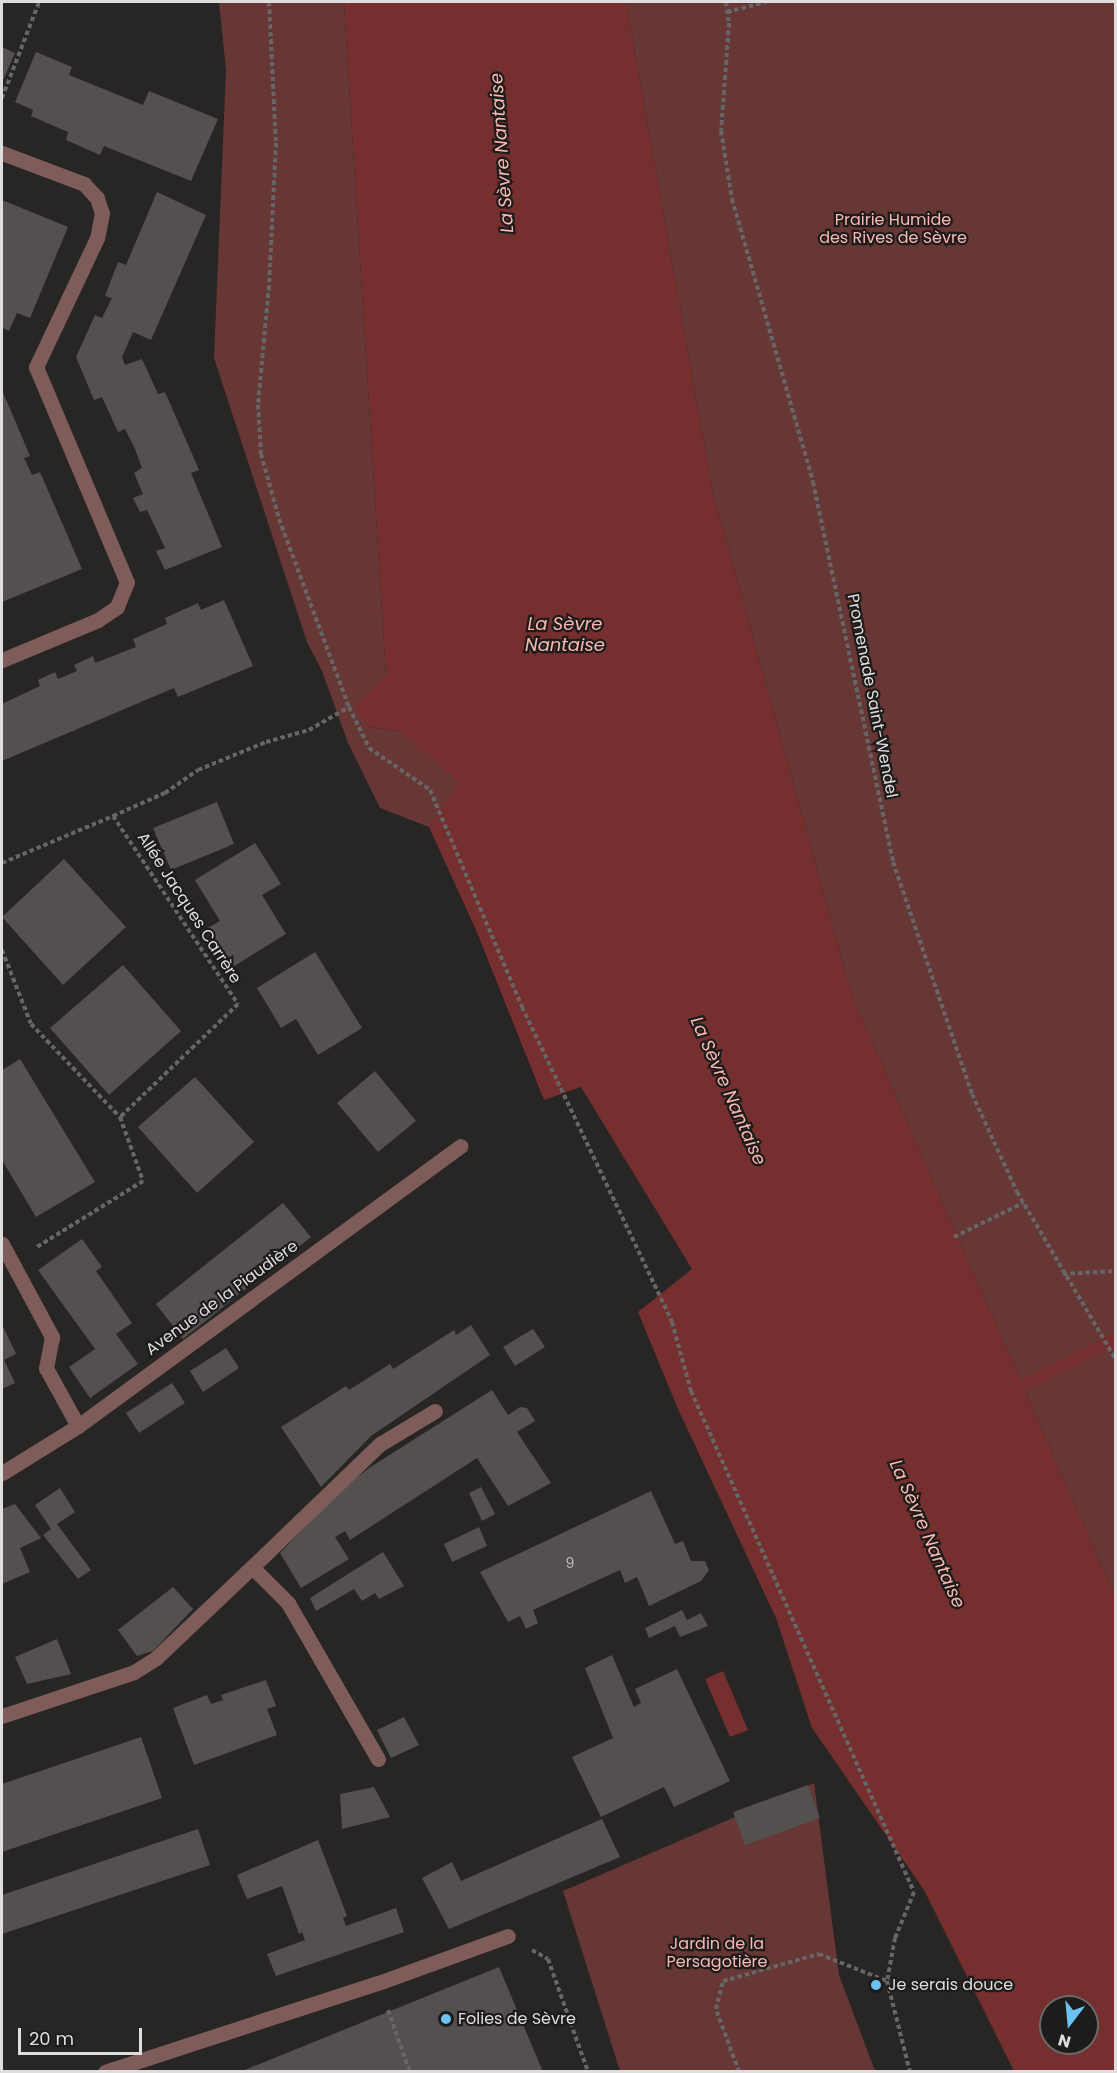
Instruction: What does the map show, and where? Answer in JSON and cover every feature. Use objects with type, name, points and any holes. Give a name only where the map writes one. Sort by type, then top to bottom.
[{"type":"street","points":[[2,153],[84,184],[97,198],[102,213],[97,238],[36,367],[127,582],[117,607],[98,620],[2,660]]},
{"type":"street","name":"Avenue de la Piaudière","points":[[2,1473],[78,1426],[460,1146]]},
{"type":"street","points":[[2,1244],[52,1337],[46,1368],[78,1426]]},
{"type":"street","points":[[2,1716],[134,1672],[156,1658],[380,1444],[435,1411]]},
{"type":"street","points":[[252,1567],[288,1603],[378,1759]]},
{"type":"street","points":[[105,2072],[378,1983],[508,1936]]},
{"type":"path","points":[[2,98],[39,2]]},
{"type":"path","points":[[269,2],[276,143],[269,286],[258,405],[261,454],[279,519],[349,707],[369,748],[430,790],[522,1007],[672,1322],[691,1391],[914,1892],[894,1938],[887,1981],[910,2072]]},
{"type":"path","name":"Promenade Saint-Wendel","points":[[726,2],[722,131],[732,199],[813,482],[893,862],[972,1094],[1023,1203],[1116,1360]]},
{"type":"path","points":[[727,12],[766,2]]},
{"type":"path","points":[[2,863],[165,793],[198,770],[266,742],[309,730],[349,707]]},
{"type":"path","name":"Allée Jacques Carrère","points":[[113,816],[238,1004],[120,1117]]},
{"type":"path","points":[[2,950],[31,1024],[120,1117],[143,1181],[12,1263]]},
{"type":"path","points":[[954,1237],[1023,1203]]},
{"type":"path","points":[[1063,1274],[1116,1271]]},
{"type":"path","points":[[508,1936],[548,1959],[588,2072]]},
{"type":"path","points":[[739,2072],[716,2009],[723,1982],[819,1954],[887,1981]]},
{"type":"path","points":[[378,1983],[410,2072]]},
{"type":"green space","points":[[219,2],[344,2],[386,675],[368,727],[399,731],[460,782],[429,827],[380,808],[348,743],[322,671],[307,642],[214,358],[226,70]]},
{"type":"green space","name":"Prairie Humide des Rives de Sèvre","points":[[626,2],[1115,2],[1115,1596],[852,996],[712,489]]},
{"type":"green space","name":"Jardin de la Persagotière","points":[[814,1783],[839,1975],[875,2071],[620,2071],[563,1891]]},
{"type":"water","name":"La Sèvre Nantaise","points":[[344,2],[626,2],[712,489],[852,996],[1115,1596],[1115,2071],[1014,2071],[924,1890],[812,1728],[776,1618],[678,1409],[638,1312],[692,1269],[581,1087],[544,1100],[476,930],[429,827],[459,782],[399,731],[368,727],[354,707],[386,675]]},
{"type":"water","points":[[723,1671],[748,1730],[730,1737],[705,1679]]},
{"type":"building","points":[[2,47],[15,53],[2,83]]},
{"type":"building","points":[[36,52],[72,67],[69,75],[143,105],[149,91],[218,119],[191,181],[104,146],[100,155],[66,140],[68,132],[31,116],[33,110],[15,102]]},
{"type":"building","points":[[157,192],[206,215],[151,340],[133,332],[122,357],[125,365],[142,359],[158,394],[165,392],[199,470],[191,473],[222,547],[165,570],[156,551],[165,548],[147,510],[140,512],[133,498],[143,494],[134,473],[142,468],[135,449],[125,429],[118,432],[102,397],[94,400],[76,357],[95,315],[102,318],[112,298],[105,296],[118,262],[126,265]]},
{"type":"building","points":[[2,200],[68,227],[30,318],[17,313],[9,331],[3,328],[2,332]]},
{"type":"building","points":[[2,390],[30,456],[24,458],[32,475],[40,472],[82,569],[2,602]]},
{"type":"building","points":[[224,600],[253,666],[178,697],[174,688],[2,761],[2,704],[40,686],[38,680],[55,672],[58,679],[77,671],[74,665],[93,656],[95,663],[136,647],[133,639],[167,624],[165,618],[198,603],[201,610]]},
{"type":"building","points":[[217,802],[234,844],[171,870],[153,828]]},
{"type":"building","points":[[255,843],[281,884],[262,895],[286,934],[231,968],[206,929],[220,921],[195,880]]},
{"type":"building","points":[[64,859],[126,927],[63,985],[2,917]]},
{"type":"building","points":[[315,952],[362,1028],[318,1055],[296,1019],[281,1028],[257,988]]},
{"type":"building","points":[[123,965],[181,1031],[109,1095],[50,1028]]},
{"type":"building","points":[[20,1059],[95,1182],[36,1217],[2,1160],[2,1070]]},
{"type":"building","points":[[375,1071],[416,1121],[378,1152],[337,1103]]},
{"type":"building","points":[[195,1077],[254,1142],[197,1193],[138,1127]]},
{"type":"building","points":[[283,1203],[311,1237],[183,1339],[156,1304]]},
{"type":"building","points":[[82,1239],[102,1267],[96,1271],[132,1323],[116,1334],[138,1364],[90,1398],[69,1367],[95,1349],[38,1270]]},
{"type":"building","points":[[2,1324],[16,1354],[4,1360],[15,1383],[2,1389]]},
{"type":"building","points":[[471,1325],[490,1355],[371,1436],[321,1487],[281,1427],[346,1386],[349,1390],[390,1364],[393,1369],[454,1330],[456,1335]]},
{"type":"building","points":[[533,1329],[545,1347],[515,1366],[503,1347]]},
{"type":"building","points":[[226,1348],[239,1368],[203,1392],[190,1371]]},
{"type":"building","points":[[172,1383],[185,1403],[139,1433],[126,1413]]},
{"type":"building","points":[[492,1390],[508,1415],[520,1407],[527,1408],[535,1421],[517,1432],[551,1483],[508,1506],[477,1458],[350,1540],[345,1531],[335,1537],[349,1559],[301,1588],[280,1553],[342,1489],[369,1468]]},
{"type":"building","points":[[481,1487],[495,1514],[482,1521],[469,1493]]},
{"type":"building","points":[[60,1488],[75,1512],[57,1524],[91,1570],[78,1579],[43,1535],[51,1529],[35,1505]]},
{"type":"building","points":[[651,1491],[675,1544],[683,1541],[691,1561],[705,1561],[709,1570],[701,1581],[649,1606],[637,1577],[625,1583],[620,1570],[533,1610],[538,1623],[526,1629],[520,1616],[508,1622],[480,1572]]},
{"type":"building","points":[[15,1504],[41,1538],[20,1548],[30,1572],[2,1584],[2,1509]]},
{"type":"building","points":[[479,1527],[487,1546],[452,1562],[444,1544]]},
{"type":"building","points":[[383,1552],[404,1586],[379,1599],[375,1593],[362,1601],[354,1589],[316,1611],[310,1598]]},
{"type":"building","points":[[173,1587],[193,1609],[153,1651],[137,1656],[118,1630]]},
{"type":"building","points":[[682,1610],[687,1620],[701,1613],[708,1626],[680,1637],[675,1626],[649,1638],[645,1628]]},
{"type":"building","points":[[57,1639],[71,1674],[27,1684],[15,1657]]},
{"type":"building","points":[[612,1655],[634,1707],[641,1703],[635,1689],[677,1669],[730,1781],[674,1807],[664,1787],[601,1817],[572,1757],[613,1738],[585,1668]]},
{"type":"building","points":[[266,1680],[276,1706],[267,1709],[277,1735],[194,1765],[173,1708],[207,1695],[211,1704],[223,1700],[221,1695]]},
{"type":"building","points":[[404,1717],[419,1745],[391,1758],[377,1730]]},
{"type":"building","points":[[141,1737],[162,1798],[2,1852],[2,1784]]},
{"type":"building","points":[[808,1785],[820,1818],[745,1845],[733,1812]]},
{"type":"building","points":[[374,1787],[390,1817],[342,1829],[340,1794]]},
{"type":"building","points":[[602,1819],[620,1857],[449,1929],[422,1878],[452,1862],[461,1881]]},
{"type":"building","points":[[198,1829],[210,1865],[2,1934],[2,1895]]},
{"type":"building","points":[[318,1840],[347,1916],[343,1918],[346,1926],[396,1908],[404,1932],[276,1976],[267,1954],[305,1940],[302,1932],[299,1934],[282,1886],[247,1899],[237,1875]]},
{"type":"building","name":"Folies de Sèvre","points":[[499,1967],[543,2072],[242,2072],[242,2071]]},
{"type":"waterway","points":[[1009,1392],[1116,1339]]},
{"type":"place","name":"Je serais douce","points":[[876,1985]]},
{"type":"place","name":"Folies de Sèvre","points":[[446,2019]]}]
